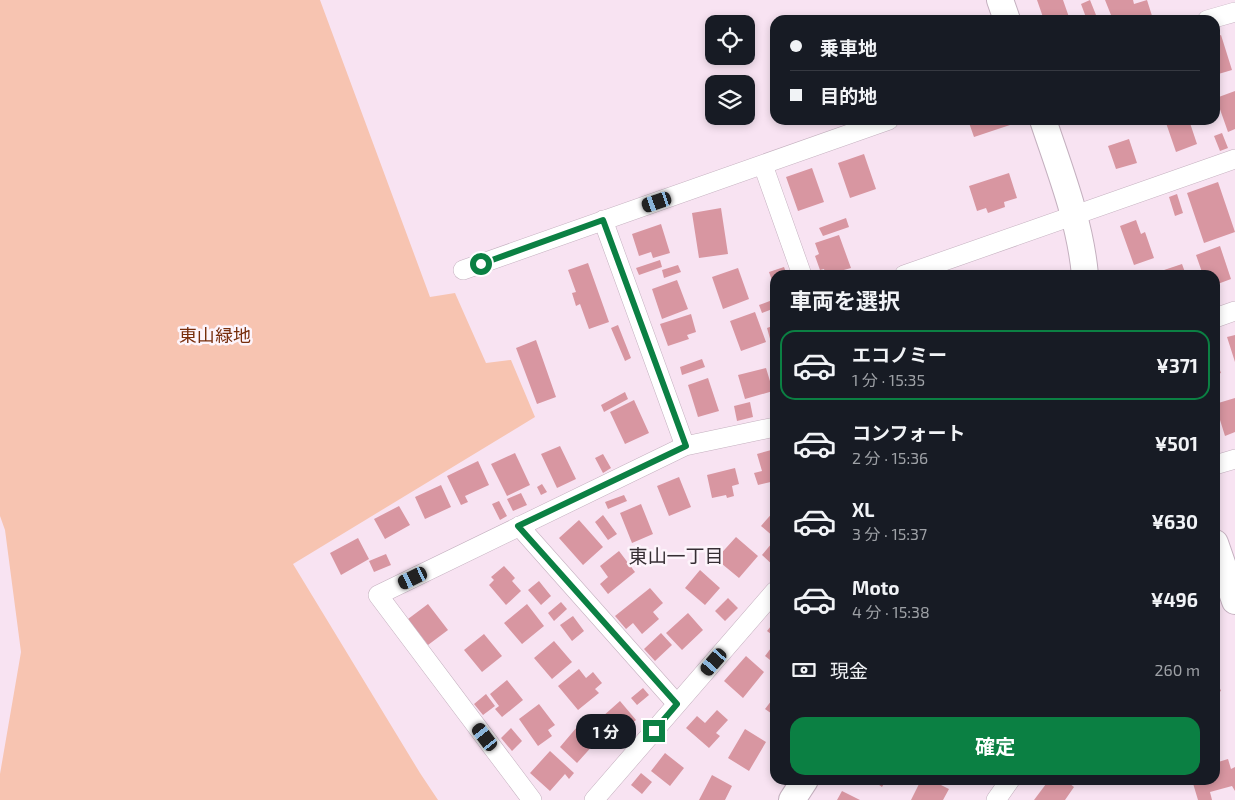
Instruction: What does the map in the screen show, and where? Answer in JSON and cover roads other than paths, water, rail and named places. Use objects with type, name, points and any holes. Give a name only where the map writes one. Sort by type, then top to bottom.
[{"type":"street","points":[[1000,0],[1006,15]]},
{"type":"street","points":[[1220,16],[1235,12]]},
{"type":"street","points":[[463,270],[875,125]]},
{"type":"street","points":[[1045,125],[1074,214],[1083,250],[1085,270]]},
{"type":"street","points":[[918,270],[1235,159]]},
{"type":"street","points":[[763,165],[800,270]]},
{"type":"street","points":[[603,220],[686,446]]},
{"type":"street","points":[[1220,316],[1235,311]]},
{"type":"street","points":[[532,800],[378,595],[686,446],[770,428]]},
{"type":"street","points":[[1220,464],[1235,459]]},
{"type":"street","points":[[518,526],[677,704]]},
{"type":"street","points":[[1220,558],[1235,602]]},
{"type":"street","points":[[594,800],[770,597]]},
{"type":"street","points":[[792,800],[802,785]]},
{"type":"street","points":[[996,800],[1006,785]]},
{"type":"district","name":"東山一丁目","points":[[676,555]]},
{"type":"park label","name":"東山緑地","points":[[215,335]]}]
